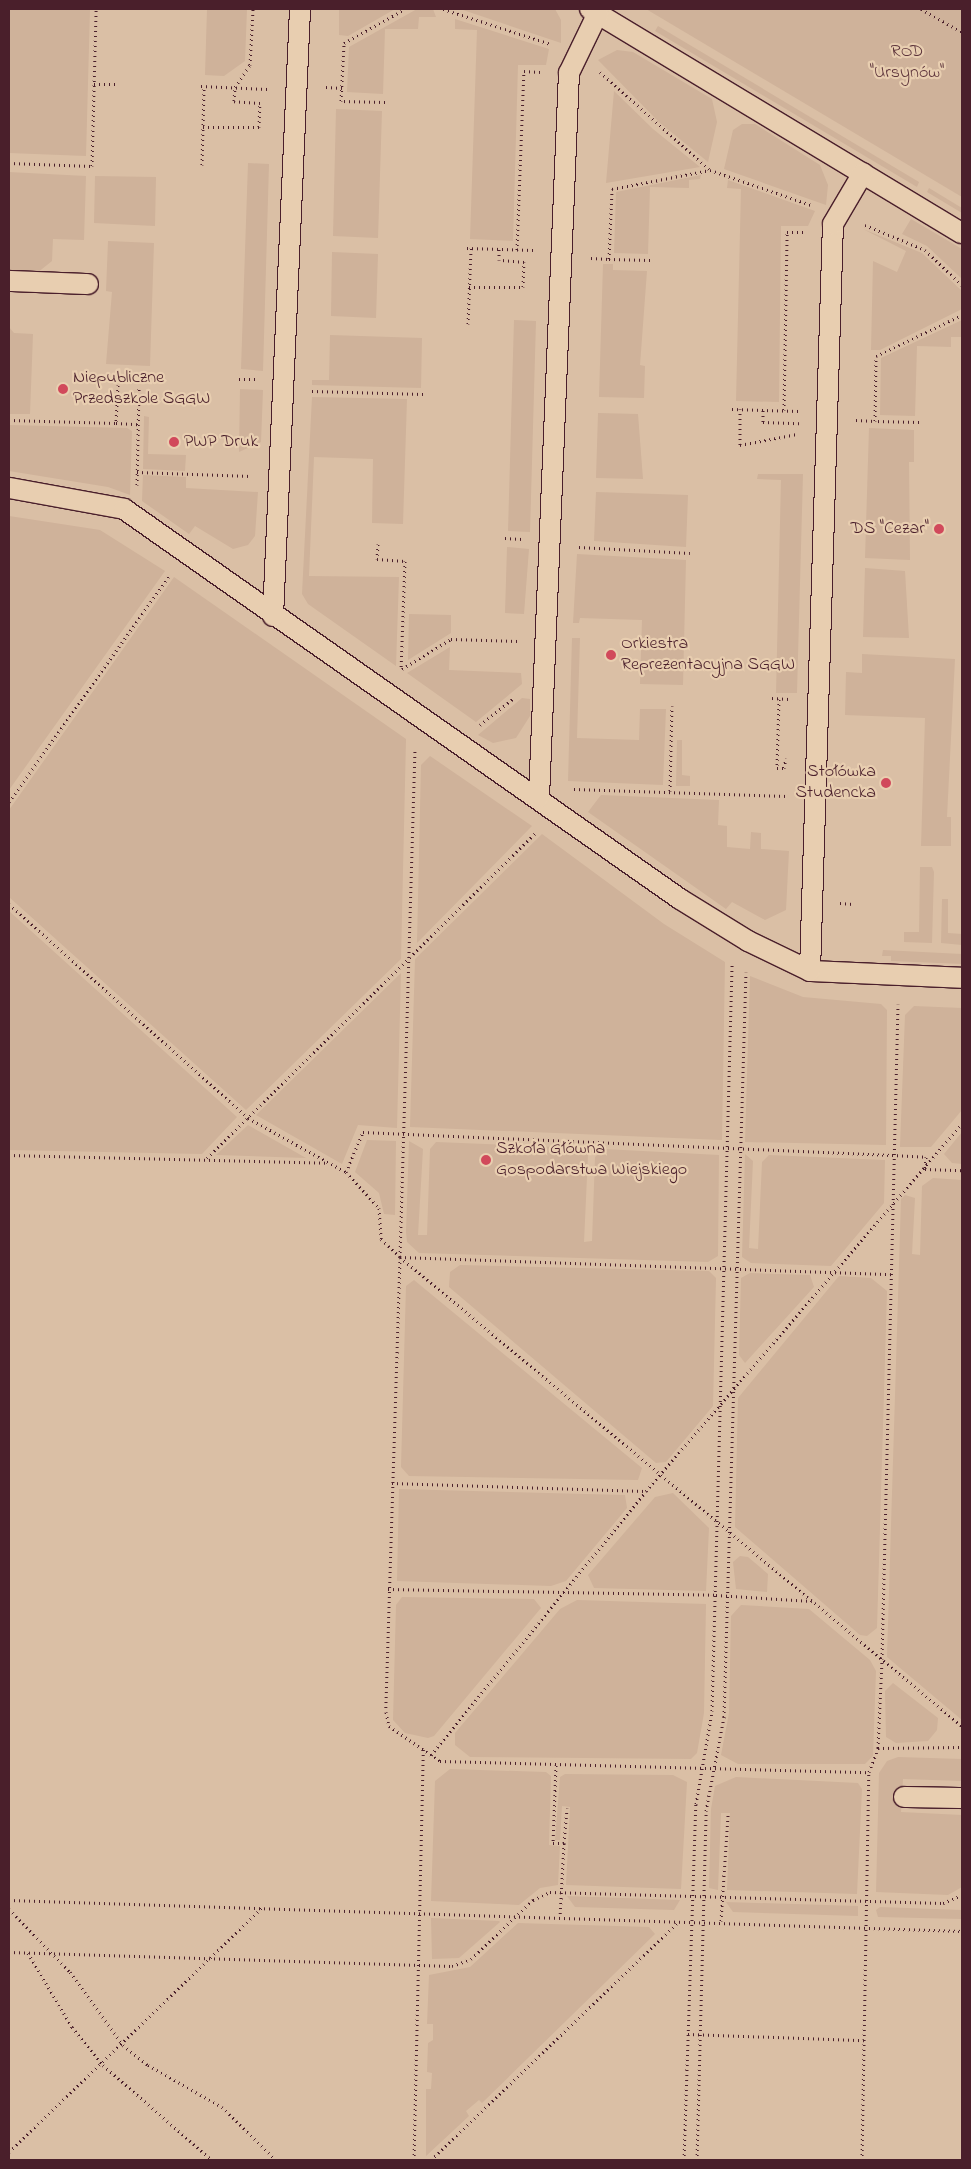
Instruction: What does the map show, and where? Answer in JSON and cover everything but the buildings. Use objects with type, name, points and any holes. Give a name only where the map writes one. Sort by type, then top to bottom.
[{"type":"lane","points":[[273,616],[300,9]]},
{"type":"lane","points":[[539,797],[569,73],[594,11],[962,233]]},
{"type":"lane","points":[[810,971],[833,224],[863,173]]},
{"type":"lane","points":[[9,281],[88,284]]},
{"type":"lane","points":[[9,488],[124,509],[273,616],[539,797],[680,899],[748,941],[810,971],[962,978]]},
{"type":"lane","points":[[904,1797],[962,1798]]},
{"type":"path","points":[[9,163],[92,166],[96,9]]},
{"type":"path","points":[[202,127],[259,127],[260,104],[234,101],[234,87],[250,65],[252,9]]},
{"type":"path","points":[[385,102],[342,101],[344,44],[406,9]]},
{"type":"path","points":[[444,9],[556,45],[553,54]]},
{"type":"path","points":[[921,9],[962,32]]},
{"type":"path","points":[[598,70],[710,170],[821,208]]},
{"type":"path","points":[[517,250],[524,71],[549,72]]},
{"type":"path","points":[[94,84],[115,84]]},
{"type":"path","points":[[202,165],[202,86],[277,89]]},
{"type":"path","points":[[650,260],[609,259],[612,189],[710,170]]},
{"type":"path","points":[[855,221],[925,250],[962,285]]},
{"type":"path","points":[[784,410],[787,232],[812,232]]},
{"type":"path","points":[[468,324],[469,248],[544,251]]},
{"type":"path","points":[[469,287],[523,287],[524,262],[499,260],[499,249]]},
{"type":"path","points":[[919,422],[875,421],[876,356],[962,315]]},
{"type":"path","points":[[238,379],[247,379]]},
{"type":"path","points":[[116,423],[118,385]]},
{"type":"path","points":[[137,490],[140,386]]},
{"type":"path","points":[[306,390],[423,394]]},
{"type":"path","points":[[732,409],[810,411]]},
{"type":"path","points":[[740,409],[740,445],[800,433],[800,423],[763,422],[763,410]]},
{"type":"path","points":[[9,420],[138,424]]},
{"type":"path","points":[[137,472],[254,476]]},
{"type":"path","points":[[505,538],[515,539]]},
{"type":"path","points":[[378,544],[377,559],[405,561],[401,676]]},
{"type":"path","points":[[573,547],[690,553]]},
{"type":"path","points":[[9,802],[172,571]]},
{"type":"path","points":[[401,670],[451,640],[528,641]]},
{"type":"path","points":[[476,728],[519,694]]},
{"type":"path","points":[[772,698],[778,698],[777,768],[784,768],[787,748]]},
{"type":"path","points":[[670,792],[672,706]]},
{"type":"path","points":[[428,722],[416,741],[405,1134],[388,1589],[386,1712],[389,1726],[399,1736],[440,1761],[714,1770],[869,1772]]},
{"type":"path","points":[[563,785],[670,792],[798,797]]},
{"type":"path","points":[[207,1158],[541,828]]},
{"type":"path","points":[[834,903],[854,904]]},
{"type":"path","points":[[9,904],[248,1118],[346,1172],[379,1208],[381,1239],[400,1257],[717,1518],[729,1532],[962,1726]]},
{"type":"path","points":[[697,2160],[706,1811],[724,1717],[748,941]]},
{"type":"path","points":[[684,2160],[696,1804],[712,1711],[732,961]]},
{"type":"path","points":[[862,2160],[869,1772],[878,1748],[882,1659],[893,1274],[892,1155],[898,1000]]},
{"type":"path","points":[[431,1755],[646,1491],[720,1407],[891,1204],[925,1168],[962,1124]]},
{"type":"path","points":[[346,1172],[363,1132],[741,1147],[926,1157],[925,1168]]},
{"type":"path","points":[[9,1155],[207,1158],[329,1163]]},
{"type":"path","points":[[925,1168],[962,1170]]},
{"type":"path","points":[[400,1257],[724,1266],[893,1274]]},
{"type":"path","points":[[392,1483],[646,1491]]},
{"type":"path","points":[[388,1589],[562,1595],[716,1595],[812,1601]]},
{"type":"path","points":[[878,1748],[962,1747]]},
{"type":"path","points":[[414,2160],[416,1966],[423,1749]]},
{"type":"path","points":[[556,1765],[553,1843],[564,1843]]},
{"type":"path","points":[[560,1917],[567,1808]]},
{"type":"path","points":[[721,1921],[728,1815]]},
{"type":"path","points":[[9,1952],[416,1966],[462,1964],[542,1894],[562,1892],[704,1895],[943,1903],[962,1895]]},
{"type":"path","points":[[9,1900],[418,1911],[962,1931]]},
{"type":"path","points":[[9,1908],[51,1953],[123,2045],[148,2065],[222,2107],[276,2160]]},
{"type":"path","points":[[9,2152],[103,2065],[262,1908]]},
{"type":"path","points":[[431,2160],[679,1920]]},
{"type":"path","points":[[28,1953],[72,2027],[103,2065],[212,2160]]},
{"type":"path","points":[[688,2034],[864,2040]]},
{"type":"shaded area","name":"Szkoła Główna Gospodarstwa Wiejskiego","points":[[9,9],[706,9],[962,160],[962,2160],[9,2160]]},
{"type":"green space","points":[[9,9],[90,9],[86,156],[9,153]]},
{"type":"green space","points":[[207,9],[247,9],[245,61],[224,76],[205,75]]},
{"type":"green space","points":[[339,9],[395,9],[348,36],[339,35]]},
{"type":"green space","points":[[417,9],[433,9],[436,17],[419,17],[418,29],[385,29],[383,94],[347,92],[349,47]]},
{"type":"green space","points":[[460,9],[555,9],[561,20],[561,43]]},
{"type":"green space","name":"ROD \"Ursynów\"","points":[[646,9],[962,9],[962,197]]},
{"type":"green space","points":[[455,19],[549,49],[546,65],[518,65],[513,241],[470,239],[477,30],[455,29]]},
{"type":"green space","points":[[658,26],[919,182],[917,187],[655,31]]},
{"type":"green space","points":[[617,50],[633,52],[712,99],[717,122],[708,162],[660,123],[598,60]]},
{"type":"green space","points":[[614,91],[653,129],[700,167],[606,183]]},
{"type":"green space","points":[[336,109],[382,111],[378,238],[333,236]]},
{"type":"green space","points":[[742,124],[755,124],[820,165],[828,185],[826,205],[724,169],[733,130]]},
{"type":"green space","points":[[248,163],[269,164],[263,371],[241,369]]},
{"type":"green space","points":[[9,172],[86,176],[84,240],[53,239],[52,261],[37,273],[9,271]]},
{"type":"green space","points":[[701,175],[700,179],[689,180],[689,188],[650,187],[648,254],[614,253],[616,192]]},
{"type":"green space","points":[[95,176],[156,177],[155,226],[94,223]]},
{"type":"green space","points":[[728,180],[815,211],[808,226],[781,226],[779,402],[736,401],[741,189],[727,188]]},
{"type":"green space","points":[[929,188],[962,208],[962,213],[927,192]]},
{"type":"green space","points":[[911,219],[962,249],[962,279],[927,246],[902,234]]},
{"type":"green space","points":[[863,229],[922,253],[962,291],[962,309],[880,350],[871,350],[873,261],[897,272],[906,251]]},
{"type":"green space","points":[[108,241],[154,243],[150,366],[106,364],[112,292],[106,291]]},
{"type":"green space","points":[[332,252],[378,254],[376,318],[331,316]]},
{"type":"green space","points":[[603,264],[613,264],[613,270],[647,271],[640,365],[645,366],[644,398],[599,397]]},
{"type":"green space","points":[[514,320],[536,321],[530,532],[508,531]]},
{"type":"green space","points":[[962,320],[962,337],[951,337],[951,347],[917,346],[915,416],[880,415],[881,358]]},
{"type":"green space","points":[[9,327],[14,333],[33,334],[30,414],[9,414]]},
{"type":"green space","points":[[330,335],[422,338],[421,388],[312,385],[312,380],[329,380]]},
{"type":"green space","points":[[240,389],[263,390],[261,442],[239,452]]},
{"type":"green space","points":[[312,397],[407,399],[403,524],[372,523],[373,459],[314,457],[309,576],[399,577],[396,666],[308,604],[302,594]]},
{"type":"green space","points":[[598,413],[638,414],[643,479],[596,478]]},
{"type":"green space","points":[[144,416],[149,417],[148,454],[186,455],[185,471],[143,469]]},
{"type":"green space","points":[[9,425],[127,428],[132,431],[130,495],[108,487],[9,471]]},
{"type":"green space","points":[[869,428],[914,430],[914,462],[909,462],[910,560],[865,558]]},
{"type":"green space","points":[[758,474],[803,474],[797,693],[776,693],[781,480],[757,479]]},
{"type":"green space","points":[[143,475],[186,477],[186,488],[258,492],[255,536],[248,545],[233,549],[195,526],[189,534],[142,501]]},
{"type":"green space","points":[[596,492],[688,495],[686,547],[594,541]]},
{"type":"green space","points":[[9,516],[100,530],[165,571],[9,790]]},
{"type":"green space","points":[[507,547],[529,549],[524,614],[505,613]]},
{"type":"green space","points":[[577,554],[686,560],[683,685],[640,684],[642,620],[580,618],[579,623],[573,623]]},
{"type":"green space","points":[[865,568],[905,571],[909,638],[863,637]]},
{"type":"green space","points":[[174,577],[406,739],[401,959],[246,1110],[9,897],[9,810]]},
{"type":"green space","points":[[409,614],[451,615],[451,633],[408,660]]},
{"type":"green space","points":[[572,638],[580,638],[577,738],[639,740],[640,709],[666,709],[663,785],[568,781]]},
{"type":"green space","points":[[450,647],[449,670],[521,673],[522,684],[476,722],[407,673]]},
{"type":"green space","points":[[862,654],[955,659],[947,817],[951,817],[951,846],[921,846],[925,718],[845,715],[846,672],[862,673]]},
{"type":"green space","points":[[522,698],[530,699],[530,716],[516,738],[493,743],[478,735]]},
{"type":"green space","points":[[677,740],[682,740],[682,775],[690,776],[690,786],[676,786]]},
{"type":"green space","points":[[430,756],[532,826],[417,943],[421,765]]},
{"type":"green space","points":[[601,795],[719,800],[718,825],[727,826],[727,847],[750,849],[751,832],[761,833],[761,849],[789,851],[786,910],[765,920],[732,902],[726,909],[588,812]]},
{"type":"green space","points":[[542,834],[664,924],[725,962],[722,1140],[410,1127],[415,959]]},
{"type":"green space","points":[[920,867],[932,867],[934,872],[932,943],[904,942],[904,932],[919,932]]},
{"type":"green space","points":[[942,899],[948,899],[948,933],[962,934],[962,945],[941,943]]},
{"type":"green space","points":[[9,911],[237,1117],[202,1154],[9,1150]]},
{"type":"green space","points":[[883,950],[962,954],[962,964],[891,961],[891,956],[882,956]]},
{"type":"green space","points":[[401,973],[397,1128],[358,1125],[342,1164],[256,1115]]},
{"type":"green space","points":[[750,976],[803,997],[881,1004],[887,1010],[886,1145],[745,1142]]},
{"type":"green space","points":[[914,1006],[962,1008],[962,1110],[931,1147],[900,1147],[905,1015]]},
{"type":"green space","points":[[248,1125],[306,1158],[216,1155]]},
{"type":"green space","points":[[962,1132],[962,1164],[952,1163],[944,1154]]},
{"type":"green space","points":[[367,1140],[396,1141],[395,1215],[384,1214],[379,1193],[355,1172]]},
{"type":"green space","points":[[409,1141],[423,1149],[418,1235],[427,1235],[430,1149],[436,1142],[580,1148],[588,1155],[584,1242],[592,1241],[595,1157],[604,1149],[719,1155],[718,1256],[708,1262],[419,1253],[407,1242],[406,1232]]},
{"type":"green space","points":[[745,1154],[753,1161],[749,1248],[758,1249],[762,1162],[769,1155],[885,1160],[884,1203],[831,1266],[751,1263],[742,1257]]},
{"type":"green space","points":[[933,1178],[962,1180],[962,1720],[887,1657],[901,1199],[905,1195],[915,1198],[912,1254],[920,1255],[922,1186]]},
{"type":"green space","points":[[460,1265],[709,1271],[716,1278],[713,1406],[666,1462],[656,1463],[449,1287],[450,1272]]},
{"type":"green space","points":[[750,1273],[810,1275],[814,1287],[745,1363],[739,1355],[741,1278]]},
{"type":"green space","points":[[839,1276],[871,1278],[887,1291],[877,1628],[867,1636],[860,1635],[735,1527],[738,1398]]},
{"type":"green space","points":[[414,1280],[642,1468],[638,1480],[409,1476],[401,1467],[406,1286]]},
{"type":"green space","points":[[399,1489],[625,1495],[627,1508],[566,1581],[551,1586],[397,1581]]},
{"type":"green space","points":[[673,1493],[709,1528],[706,1591],[594,1588],[588,1575],[655,1497]]},
{"type":"green space","points":[[740,1556],[748,1557],[768,1574],[767,1592],[736,1589],[733,1562]]},
{"type":"green space","points":[[402,1597],[534,1599],[541,1608],[434,1736],[428,1738],[405,1733],[393,1720],[396,1605]]},
{"type":"green space","points":[[577,1600],[706,1604],[704,1713],[697,1753],[691,1759],[470,1757],[455,1745],[455,1733],[560,1609]]},
{"type":"green space","points":[[741,1605],[809,1609],[870,1660],[876,1671],[873,1756],[865,1764],[738,1764],[721,1755],[729,1713],[731,1616]]},
{"type":"green space","points":[[893,1683],[938,1718],[937,1730],[928,1741],[896,1743],[886,1737],[885,1691]]},
{"type":"green space","points":[[898,1757],[962,1759],[962,1781],[903,1779],[901,1812],[962,1815],[962,1887],[948,1895],[876,1892],[879,1773],[887,1761]]},
{"type":"green space","points":[[450,1769],[546,1772],[551,1776],[549,1845],[560,1846],[558,1885],[540,1888],[519,1905],[431,1901],[435,1781]]},
{"type":"green space","points":[[565,1774],[673,1775],[687,1782],[681,1889],[566,1885],[570,1807],[562,1806],[560,1840],[555,1840],[560,1777]]},
{"type":"green space","points":[[736,1777],[858,1783],[862,1789],[857,1894],[727,1890],[730,1813],[721,1813],[718,1890],[709,1888],[711,1809],[715,1786]]},
{"type":"green space","points":[[567,1896],[680,1900],[674,1910],[575,1907]]},
{"type":"green space","points":[[726,1902],[858,1906],[858,1916],[733,1912]]},
{"type":"green space","points":[[880,1907],[962,1910],[962,1919],[878,1917],[876,1910]]},
{"type":"green space","points":[[431,1918],[500,1922],[459,1958],[432,1959]]},
{"type":"green space","points":[[518,1923],[649,1927],[655,1934],[482,2103],[479,2100],[466,2111],[469,2116],[426,2156],[426,2089],[431,2089],[432,2073],[427,2072],[428,2043],[433,2040],[433,2024],[427,2024],[429,1975],[470,1967]]},
{"type":"place","name":"Niepubliczne Przedszkole SGGW","points":[[63,389]]},
{"type":"place","name":"PWP Druk","points":[[174,442]]},
{"type":"place","name":"DS \"Cezar\"","points":[[939,529]]},
{"type":"place","name":"Orkiestra Reprezentacyjna SGGW","points":[[611,655]]},
{"type":"place","name":"Stołówka Studencka","points":[[886,783]]},
{"type":"place","name":"Szkoła Główna Gospodarstwa Wiejskiego","points":[[486,1160]]}]
